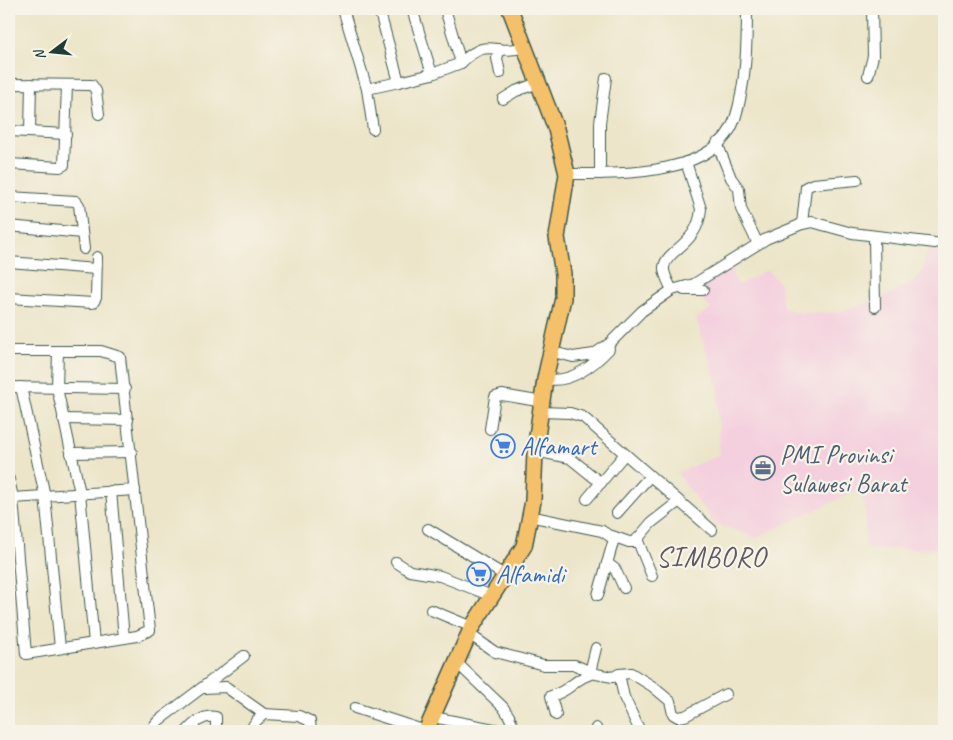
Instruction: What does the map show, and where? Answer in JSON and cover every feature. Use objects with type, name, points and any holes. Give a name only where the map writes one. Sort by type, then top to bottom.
[{"type":"highway","points":[[428,726],[471,631],[524,546],[533,501],[535,451],[545,379],[553,352],[563,298],[563,274],[557,237],[566,174],[556,129],[510,9]]},
{"type":"street","points":[[343,9],[367,89],[373,129]]},
{"type":"street","points":[[379,9],[400,82]]},
{"type":"street","points":[[412,9],[432,74]]},
{"type":"street","points":[[445,9],[461,63]]},
{"type":"street","points":[[566,174],[645,172],[686,162],[709,151],[735,120],[743,83],[747,9]]},
{"type":"street","points":[[868,76],[873,56],[872,9]]},
{"type":"street","points":[[367,89],[432,74],[461,63],[475,50],[492,47],[508,51],[525,47]]},
{"type":"street","points":[[500,49],[497,58],[500,73]]},
{"type":"street","points":[[600,174],[600,123],[606,78]]},
{"type":"street","points":[[503,100],[516,91],[538,82]]},
{"type":"street","points":[[9,84],[95,87],[99,114]]},
{"type":"street","points":[[30,132],[31,84]]},
{"type":"street","points":[[9,164],[62,167],[66,162],[67,85]]},
{"type":"street","points":[[9,131],[66,134]]},
{"type":"street","points":[[717,143],[731,178],[739,189],[741,209],[758,244]]},
{"type":"street","points":[[672,290],[665,271],[667,259],[693,235],[701,209],[686,162]]},
{"type":"street","points":[[802,224],[806,187],[809,185],[858,180]]},
{"type":"street","points":[[9,197],[76,202],[79,205],[84,249]]},
{"type":"street","points":[[643,313],[678,291],[693,286],[758,244],[802,224],[812,222],[843,232],[935,243]]},
{"type":"street","points":[[9,226],[82,233]]},
{"type":"street","points":[[874,236],[876,307]]},
{"type":"street","points":[[9,298],[93,303],[96,298],[96,257]]},
{"type":"street","points":[[9,262],[96,269]]},
{"type":"street","points":[[545,379],[559,381],[580,373],[643,313],[672,290],[693,286]]},
{"type":"street","points":[[9,351],[101,351],[120,357],[132,452],[150,630],[137,636],[26,654],[13,498],[9,479]]},
{"type":"street","points":[[58,351],[56,388],[80,493],[94,643]]},
{"type":"street","points":[[553,352],[578,357],[601,353]]},
{"type":"street","points":[[9,386],[125,389]]},
{"type":"street","points":[[21,387],[45,496],[60,648]]},
{"type":"street","points":[[490,429],[495,397],[502,395],[542,407],[580,415],[712,530]]},
{"type":"street","points":[[64,419],[128,420]]},
{"type":"street","points":[[535,451],[570,458],[600,482]]},
{"type":"street","points":[[71,453],[132,452]]},
{"type":"street","points":[[586,499],[624,455]]},
{"type":"street","points":[[617,513],[650,476]]},
{"type":"street","points":[[13,498],[136,490]]},
{"type":"street","points":[[111,491],[124,638]]},
{"type":"street","points":[[530,516],[602,531],[632,543],[651,523],[678,502]]},
{"type":"street","points":[[428,529],[506,576]]},
{"type":"street","points":[[598,595],[614,539],[612,536]]},
{"type":"street","points":[[637,539],[652,576]]},
{"type":"street","points":[[396,562],[410,571],[440,576],[492,596]]},
{"type":"street","points":[[607,563],[615,569],[624,588]]},
{"type":"street","points":[[430,610],[471,631],[495,652],[544,665],[575,665],[592,672],[613,677],[618,674],[631,673],[652,686],[670,701],[674,714],[678,718],[726,694]]},
{"type":"street","points":[[592,672],[596,648]]},
{"type":"street","points":[[152,730],[201,688],[244,656]]},
{"type":"street","points":[[456,662],[503,707],[510,716],[515,731]]},
{"type":"street","points":[[556,715],[551,696],[569,690],[580,677],[592,672]]},
{"type":"street","points":[[618,674],[624,697],[640,731]]},
{"type":"street","points":[[201,688],[226,687],[264,714],[299,716],[310,721],[311,731]]},
{"type":"street","points":[[355,708],[378,717],[428,726],[504,731]]},
{"type":"street","points":[[250,731],[256,721],[264,714]]},
{"type":"street","points":[[187,731],[197,721],[212,716],[216,718],[216,731]]},
{"type":"shaded area","points":[[944,247],[944,549],[865,549],[865,503],[855,491],[756,538],[714,523],[677,473],[719,455],[718,388],[696,318],[711,309],[695,292],[700,282],[727,264],[738,285],[767,270],[780,283],[783,308],[800,313],[839,312],[876,300],[909,284],[922,274],[927,251]]},
{"type":"place","name":"Alfamart","points":[[503,446]]},
{"type":"place","name":"PMI Provinsi Sulawesi Barat","points":[[763,468]]},
{"type":"place","name":"Alfamidi","points":[[479,574]]},
{"type":"district","name":"SIMBORO","points":[[711,556]]}]
